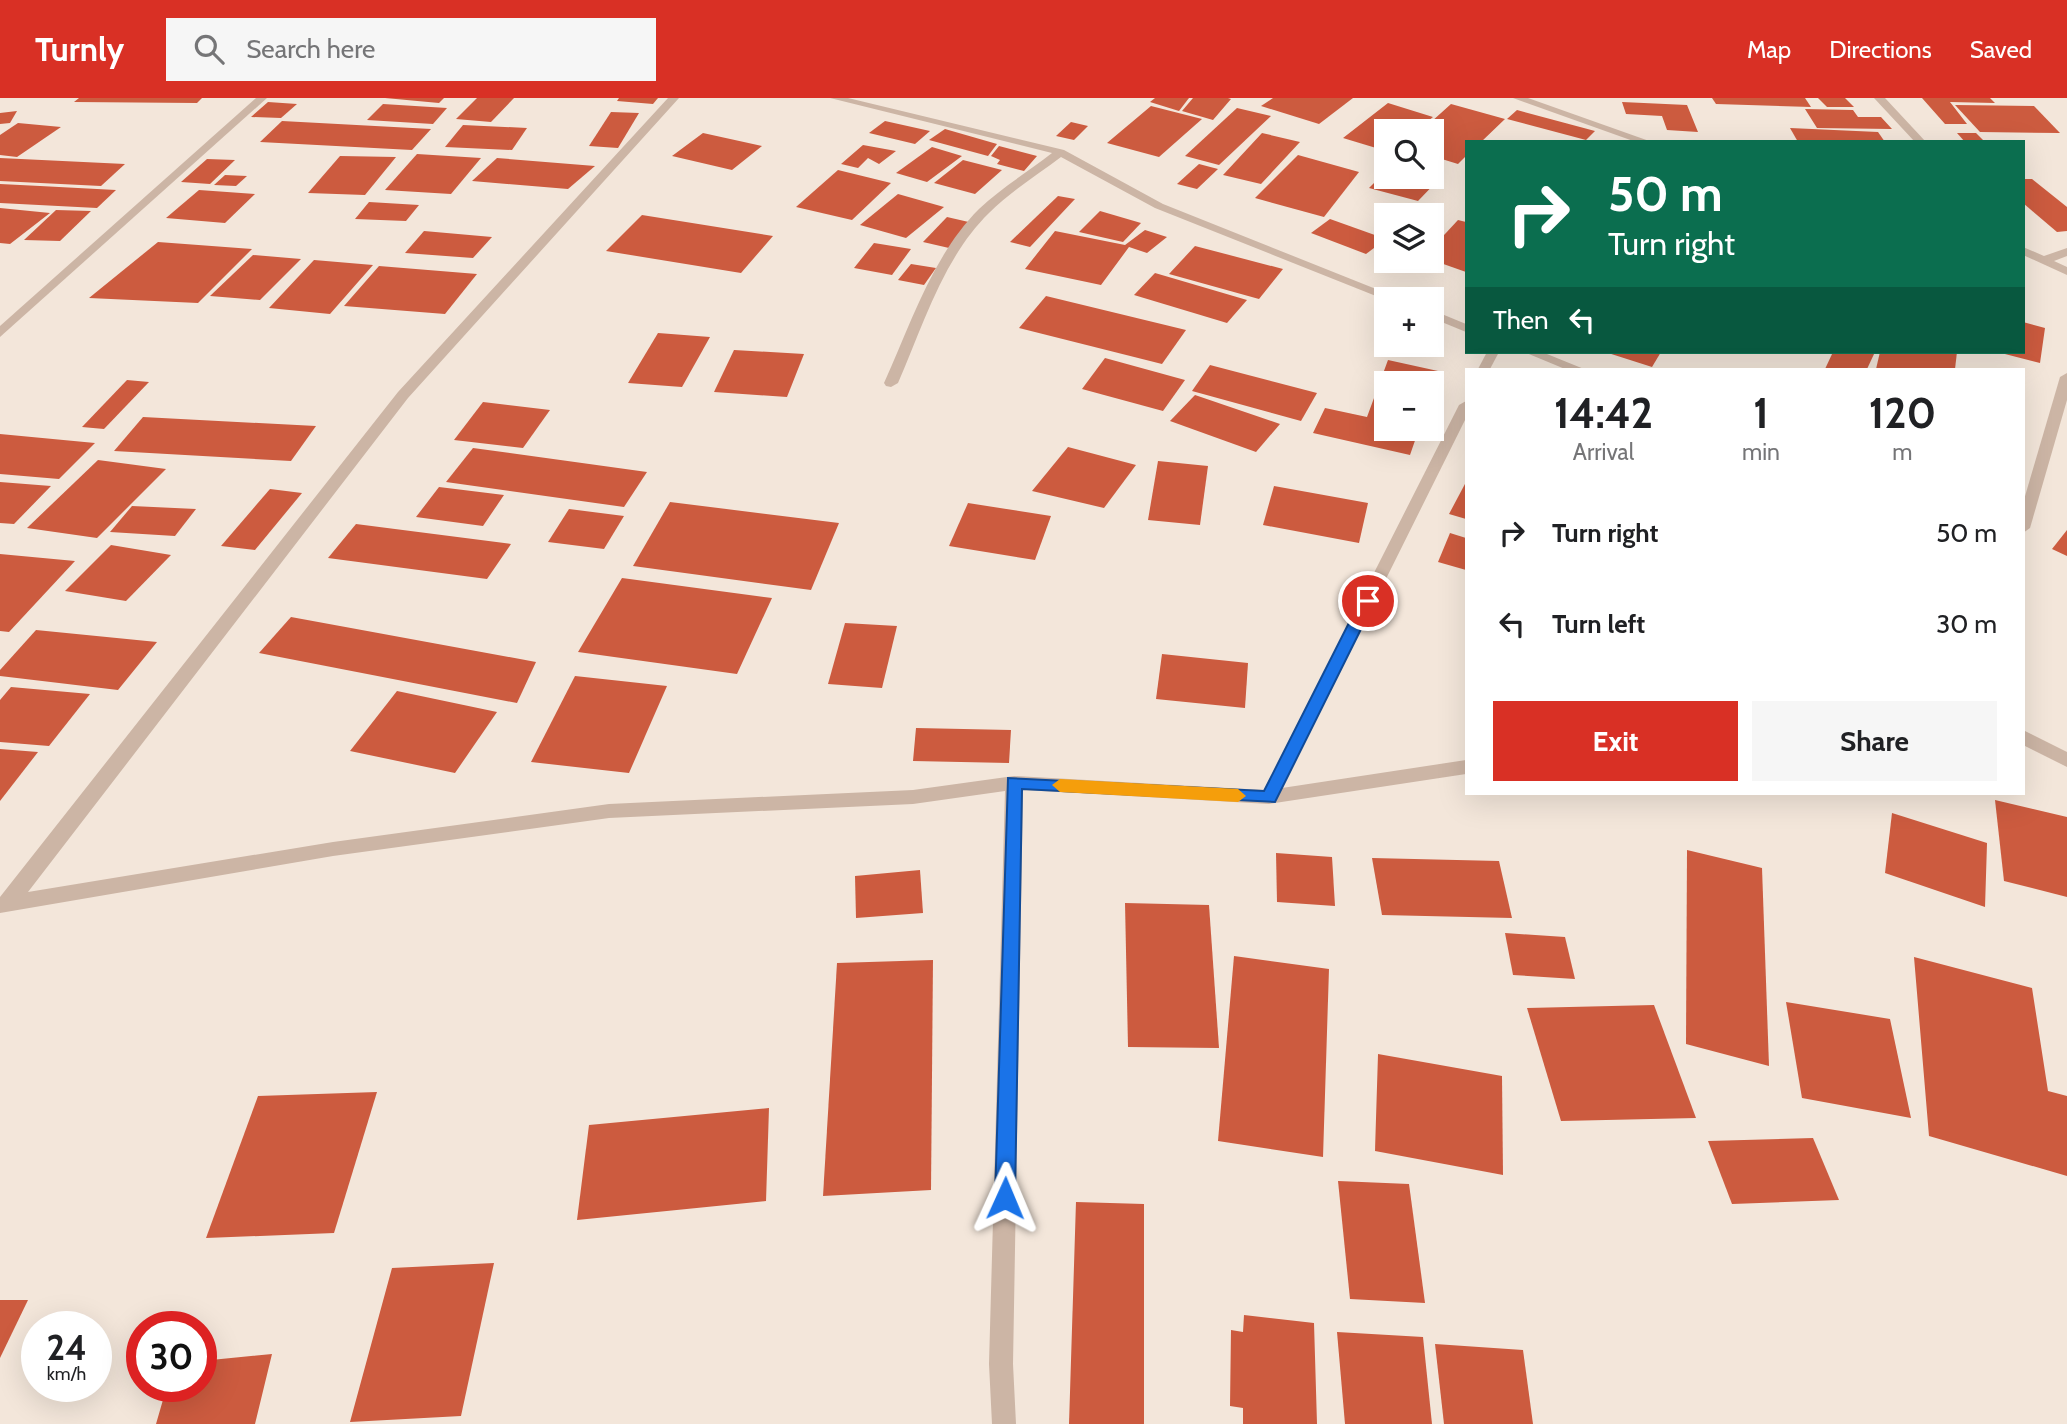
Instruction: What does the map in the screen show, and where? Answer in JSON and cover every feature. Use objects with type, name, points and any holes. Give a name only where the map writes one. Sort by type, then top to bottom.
[{"type":"street","points":[[0,333],[262,98]]},
{"type":"street","points":[[4,904],[403,395],[674,98]]},
{"type":"street","points":[[835,98],[1060,152],[1159,206],[1374,291]]},
{"type":"street","points":[[1518,98],[1641,140]]},
{"type":"street","points":[[1879,98],[1919,140]]},
{"type":"street","points":[[891,383],[947,262],[963,237],[982,213],[1060,152]]},
{"type":"street","points":[[2025,252],[2067,271]]},
{"type":"street","points":[[2041,261],[2067,252]]},
{"type":"street","points":[[1444,319],[1465,328]]},
{"type":"street","points":[[1536,354],[1574,368]]},
{"type":"street","points":[[2025,520],[2067,377]]},
{"type":"street","points":[[1269,797],[1465,407]]},
{"type":"street","points":[[2025,738],[2067,760]]},
{"type":"street","points":[[4,904],[346,847],[609,811],[913,797],[1014,783],[1269,797],[1432,770],[1465,767]]},
{"type":"street","points":[[1004,1424],[1002,1350],[1014,783]]},
{"type":"building","points":[[79,98],[202,98],[197,103],[74,102]]},
{"type":"building","points":[[385,98],[444,98],[439,103]]},
{"type":"building","points":[[477,98],[514,98],[491,122],[456,119]]},
{"type":"building","points":[[619,98],[658,98],[653,104],[617,101]]},
{"type":"building","points":[[1155,98],[1189,98],[1179,111],[1150,102]]},
{"type":"building","points":[[1193,98],[1231,99],[1213,120],[1182,111]]},
{"type":"building","points":[[1273,98],[1353,98],[1319,124],[1261,106]]},
{"type":"building","points":[[1712,98],[1805,98],[1811,107],[1716,104]]},
{"type":"building","points":[[1818,98],[1845,98],[1854,107],[1827,107]]},
{"type":"building","points":[[1922,98],[1990,98],[1995,103],[1950,102],[1967,124],[1945,124]]},
{"type":"building","points":[[268,102],[297,104],[281,118],[251,117]]},
{"type":"building","points":[[1622,102],[1687,105],[1698,132],[1667,130],[1662,116],[1626,114]]},
{"type":"building","points":[[1388,103],[1433,117],[1374,119],[1374,147],[1343,138]]},
{"type":"building","points":[[383,104],[447,108],[433,124],[367,120]]},
{"type":"building","points":[[1451,104],[1505,119],[1483,140],[1465,140],[1465,157],[1458,164],[1444,160],[1444,119],[1434,119]]},
{"type":"building","points":[[1955,105],[2034,106],[2060,133],[1980,132]]},
{"type":"building","points":[[1151,106],[1202,119],[1159,157],[1107,143]]},
{"type":"building","points":[[1237,108],[1271,116],[1219,165],[1185,156]]},
{"type":"building","points":[[1805,109],[1853,110],[1858,117],[1881,117],[1892,129],[1817,128]]},
{"type":"building","points":[[1517,110],[1595,131],[1586,140],[1507,119]]},
{"type":"building","points":[[17,111],[10,123],[0,124],[0,113]]},
{"type":"building","points":[[611,112],[639,113],[618,148],[589,146]]},
{"type":"building","points":[[282,121],[431,129],[412,150],[260,142]]},
{"type":"building","points":[[885,121],[930,131],[915,144],[869,133]]},
{"type":"building","points":[[1071,122],[1088,126],[1074,140],[1056,136]]},
{"type":"building","points":[[18,123],[61,127],[17,157],[0,155],[0,135]]},
{"type":"building","points":[[463,125],[527,128],[512,150],[445,147]]},
{"type":"building","points":[[1790,128],[1878,132],[1884,140],[1797,140]]},
{"type":"building","points":[[945,129],[997,144],[988,156],[929,140]]},
{"type":"building","points":[[703,133],[762,146],[732,170],[672,156]]},
{"type":"building","points":[[1262,133],[1300,142],[1261,184],[1223,175]]},
{"type":"building","points":[[1957,133],[1976,133],[1983,140],[1963,140]]},
{"type":"building","points":[[863,145],[896,151],[879,164],[868,158],[858,168],[841,164]]},
{"type":"building","points":[[999,146],[1037,156],[1024,171],[997,164],[1000,160],[991,156]]},
{"type":"building","points":[[932,147],[962,156],[927,182],[896,173]]},
{"type":"building","points":[[417,154],[481,158],[451,194],[385,190]]},
{"type":"building","points":[[1298,155],[1359,172],[1324,217],[1255,198]]},
{"type":"building","points":[[340,156],[396,157],[365,195],[308,193]]},
{"type":"building","points":[[0,158],[125,164],[101,186],[0,181]]},
{"type":"building","points":[[497,158],[595,166],[568,189],[472,181]]},
{"type":"building","points":[[207,159],[235,160],[210,184],[181,182]]},
{"type":"building","points":[[963,160],[1002,170],[975,194],[934,183]]},
{"type":"building","points":[[1199,164],[1218,169],[1197,189],[1177,184]]},
{"type":"building","points":[[838,170],[891,183],[852,220],[796,207]]},
{"type":"building","points":[[225,175],[247,176],[236,186],[214,185]]},
{"type":"building","points":[[2025,179],[2032,179],[2067,207],[2067,231],[2057,232],[2025,205]]},
{"type":"building","points":[[1374,183],[1374,189],[1430,189],[1418,201],[1369,188]]},
{"type":"building","points":[[0,184],[116,190],[97,208],[0,203]]},
{"type":"building","points":[[199,190],[255,194],[225,223],[166,218]]},
{"type":"building","points":[[898,194],[944,207],[906,238],[860,225]]},
{"type":"building","points":[[1058,196],[1075,199],[1030,247],[1010,242]]},
{"type":"building","points":[[369,202],[419,205],[406,221],[355,219]]},
{"type":"building","points":[[0,208],[50,213],[10,244],[0,243]]},
{"type":"building","points":[[56,210],[91,211],[60,241],[24,240]]},
{"type":"building","points":[[1100,211],[1141,223],[1123,242],[1079,232]]},
{"type":"building","points":[[642,215],[773,236],[741,273],[606,251]]},
{"type":"building","points":[[947,217],[973,223],[949,248],[923,242]]},
{"type":"building","points":[[1330,219],[1374,235],[1374,248],[1366,254],[1311,233]]},
{"type":"building","points":[[1458,220],[1465,222],[1465,272],[1444,264],[1444,235]]},
{"type":"building","points":[[1145,230],[1167,237],[1147,253],[1129,247],[1101,285],[1025,269],[1055,231],[1125,245]]},
{"type":"building","points":[[424,231],[492,237],[473,258],[405,253]]},
{"type":"building","points":[[158,242],[252,249],[198,303],[89,298]]},
{"type":"building","points":[[874,243],[911,249],[892,275],[854,268]]},
{"type":"building","points":[[1195,246],[1283,269],[1259,299],[1169,274]]},
{"type":"building","points":[[253,255],[301,259],[260,300],[210,296]]},
{"type":"building","points":[[314,260],[373,265],[330,314],[269,308]]},
{"type":"building","points":[[911,264],[936,268],[924,285],[898,280]]},
{"type":"building","points":[[379,266],[477,274],[445,314],[344,306]]},
{"type":"building","points":[[1155,273],[1247,300],[1227,323],[1134,295]]},
{"type":"building","points":[[1046,296],[1186,330],[1162,364],[1019,328]]},
{"type":"building","points":[[2025,323],[2045,328],[2040,363],[2005,354],[2025,354]]},
{"type":"building","points":[[658,333],[710,337],[682,387],[628,383]]},
{"type":"building","points":[[734,350],[804,354],[787,397],[714,392]]},
{"type":"building","points":[[1611,354],[1660,354],[1652,367]]},
{"type":"building","points":[[1832,354],[1874,354],[1867,368],[1825,368]]},
{"type":"building","points":[[1880,354],[1957,354],[1955,368],[1876,368]]},
{"type":"building","points":[[1105,358],[1185,380],[1163,411],[1082,389]]},
{"type":"building","points":[[1388,360],[1438,371],[1384,371]]},
{"type":"building","points":[[1210,365],[1317,393],[1301,421],[1192,391]]},
{"type":"building","points":[[127,380],[149,382],[104,429],[82,427]]},
{"type":"building","points":[[1195,395],[1280,424],[1256,452],[1170,421]]},
{"type":"building","points":[[1374,398],[1374,441],[1415,441],[1410,455],[1313,433],[1325,408],[1367,417]]},
{"type":"building","points":[[483,402],[550,410],[523,448],[454,440]]},
{"type":"building","points":[[143,417],[316,426],[291,461],[114,451]]},
{"type":"building","points":[[0,434],[95,443],[59,479],[0,474]]},
{"type":"building","points":[[1068,447],[1136,465],[1104,508],[1032,491]]},
{"type":"building","points":[[473,448],[647,472],[624,507],[446,482]]},
{"type":"building","points":[[98,460],[166,469],[97,538],[27,528]]},
{"type":"building","points":[[1158,461],[1208,466],[1200,525],[1148,520]]},
{"type":"building","points":[[0,482],[51,486],[14,524],[0,523]]},
{"type":"building","points":[[1465,484],[1465,519],[1449,514]]},
{"type":"building","points":[[1274,486],[1368,503],[1359,543],[1263,525]]},
{"type":"building","points":[[439,487],[504,495],[483,526],[416,517]]},
{"type":"building","points":[[270,489],[302,493],[255,550],[221,546]]},
{"type":"building","points":[[670,502],[839,523],[811,590],[633,566]]},
{"type":"building","points":[[968,503],[1051,516],[1035,560],[949,546]]},
{"type":"building","points":[[132,506],[196,509],[175,536],[110,532]]},
{"type":"building","points":[[569,509],[624,516],[604,549],[548,542]]},
{"type":"building","points":[[356,524],[511,544],[487,579],[328,558]]},
{"type":"building","points":[[2067,530],[2067,556],[2052,549]]},
{"type":"building","points":[[1450,533],[1465,538],[1465,570],[1438,562]]},
{"type":"building","points":[[111,545],[171,555],[126,601],[65,591]]},
{"type":"building","points":[[0,554],[75,561],[9,632],[0,631]]},
{"type":"building","points":[[622,578],[772,598],[737,674],[578,652]]},
{"type":"building","points":[[291,617],[536,662],[517,703],[259,653]]},
{"type":"building","points":[[845,623],[897,626],[882,688],[828,684]]},
{"type":"building","points":[[36,630],[157,642],[118,690],[0,676],[0,670]]},
{"type":"building","points":[[1162,654],[1248,663],[1245,708],[1156,699]]},
{"type":"building","points":[[575,676],[667,686],[629,773],[531,762]]},
{"type":"building","points":[[11,687],[90,694],[49,746],[0,742],[0,700]]},
{"type":"building","points":[[397,691],[497,712],[455,773],[350,751]]},
{"type":"building","points":[[916,728],[1011,730],[1009,763],[913,761]]},
{"type":"building","points":[[0,749],[38,752],[0,801]]},
{"type":"building","points":[[1995,800],[2067,817],[2067,897],[2004,881]]},
{"type":"building","points":[[1892,813],[1987,843],[1985,907],[1885,873]]},
{"type":"building","points":[[1687,850],[1762,868],[1769,1066],[1686,1044]]},
{"type":"building","points":[[1276,853],[1332,857],[1335,906],[1277,902]]},
{"type":"building","points":[[1372,858],[1499,861],[1512,918],[1382,915]]},
{"type":"building","points":[[920,870],[923,913],[856,918],[855,876]]},
{"type":"building","points":[[1125,903],[1209,905],[1219,1048],[1128,1047]]},
{"type":"building","points":[[1505,933],[1565,937],[1575,979],[1513,975]]},
{"type":"building","points":[[1234,956],[1329,969],[1323,1157],[1218,1141]]},
{"type":"building","points":[[1914,957],[2032,988],[2048,1091],[2067,1096],[2067,1176],[1929,1136]]},
{"type":"building","points":[[933,960],[931,1190],[823,1196],[837,963]]},
{"type":"building","points":[[1786,1002],[1890,1019],[1911,1118],[1802,1098]]},
{"type":"building","points":[[1654,1005],[1696,1118],[1561,1121],[1527,1008]]},
{"type":"building","points":[[1378,1054],[1502,1076],[1503,1175],[1375,1151]]},
{"type":"building","points":[[377,1092],[334,1233],[206,1238],[258,1096]]},
{"type":"building","points":[[769,1108],[766,1201],[577,1220],[589,1125]]},
{"type":"building","points":[[1813,1138],[1839,1200],[1732,1204],[1708,1141]]},
{"type":"building","points":[[1338,1181],[1409,1184],[1425,1303],[1350,1299]]},
{"type":"building","points":[[1076,1202],[1144,1204],[1144,1424],[1069,1424]]},
{"type":"building","points":[[494,1263],[461,1416],[350,1422],[392,1268]]},
{"type":"building","points":[[0,1300],[28,1300],[21,1311],[0,1358]]},
{"type":"building","points":[[1244,1315],[1314,1323],[1317,1424],[1243,1424],[1243,1408],[1230,1406],[1231,1330],[1243,1332]]},
{"type":"building","points":[[1337,1332],[1423,1337],[1432,1424],[1345,1424]]},
{"type":"building","points":[[1435,1344],[1523,1350],[1533,1424],[1444,1424]]},
{"type":"building","points":[[272,1354],[255,1424],[156,1424],[162,1402],[217,1402],[217,1359]]},
{"type":"slow traffic","points":[[1060,785],[1238,796]]},
{"type":"route","points":[[1005,1198],[1014,783],[1269,797],[1368,601]]}]
